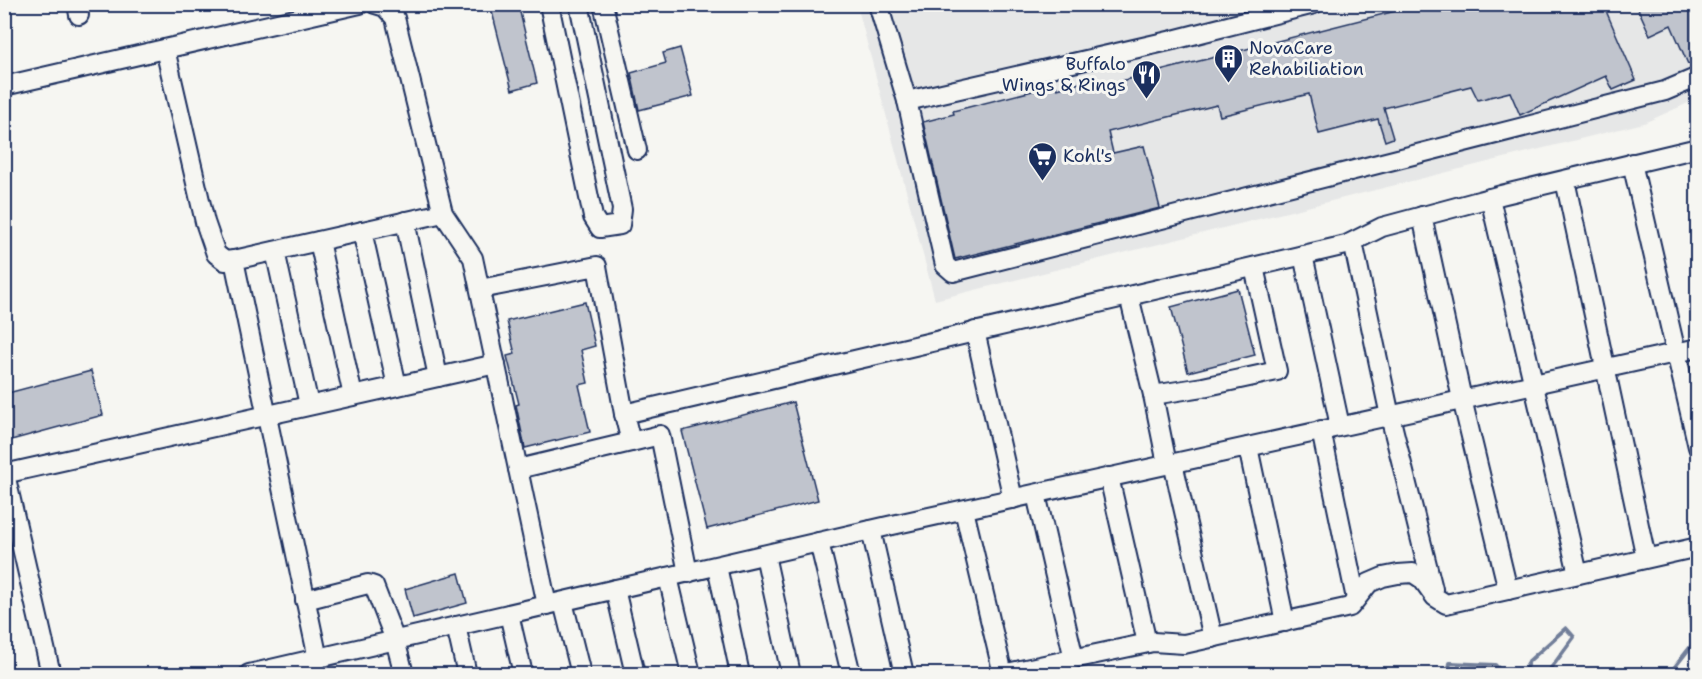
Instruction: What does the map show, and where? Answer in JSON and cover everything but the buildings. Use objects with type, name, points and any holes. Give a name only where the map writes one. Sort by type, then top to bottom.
[{"type":"lane","points":[[4,86],[360,4]]},
{"type":"lane","points":[[375,4],[385,7],[395,18],[443,213],[474,258],[518,469],[555,603],[581,675]]},
{"type":"lane","points":[[549,4],[593,218],[600,228],[620,225],[622,209],[579,4]]},
{"type":"lane","points":[[603,4],[637,150]]},
{"type":"lane","points":[[878,4],[907,101],[945,265],[953,272],[1653,94],[1698,77]]},
{"type":"lane","points":[[907,101],[1203,33],[1314,4]]},
{"type":"lane","points":[[165,49],[205,222],[216,254],[225,261],[234,261],[443,213]]},
{"type":"lane","points":[[624,414],[1346,245],[1382,227],[1490,198],[1698,148]]},
{"type":"lane","points":[[1632,164],[1698,447]]},
{"type":"lane","points":[[1565,180],[1646,558]]},
{"type":"lane","points":[[1490,198],[1578,574]]},
{"type":"lane","points":[[1422,216],[1462,399],[1508,590]]},
{"type":"lane","points":[[405,221],[438,377]]},
{"type":"lane","points":[[362,231],[397,386]]},
{"type":"lane","points":[[318,241],[353,396]]},
{"type":"lane","points":[[1353,242],[1390,416],[1435,597]]},
{"type":"lane","points":[[275,251],[309,405]]},
{"type":"lane","points":[[1303,255],[1340,426]]},
{"type":"lane","points":[[234,261],[306,600],[307,665]]},
{"type":"lane","points":[[480,289],[597,266],[631,442]]},
{"type":"lane","points":[[1152,395],[1277,371],[1254,267]]},
{"type":"lane","points":[[1129,296],[1213,638]]},
{"type":"lane","points":[[975,332],[1013,499]]},
{"type":"lane","points":[[249,675],[307,665],[395,640],[871,530],[1698,348]]},
{"type":"lane","points":[[51,675],[5,474],[496,364]]},
{"type":"lane","points":[[1321,430],[1356,599]]},
{"type":"lane","points":[[518,469],[660,435],[688,573]]},
{"type":"lane","points":[[1248,447],[1285,622]]},
{"type":"lane","points":[[1109,477],[1146,643]]},
{"type":"lane","points":[[1036,494],[1074,659]]},
{"type":"lane","points":[[964,510],[1002,674],[1146,643],[1184,644],[1350,607],[1369,583],[1383,577],[1413,573],[1422,579],[1435,597],[1446,604],[1698,547]]},
{"type":"lane","points":[[871,530],[904,675]]},
{"type":"lane","points":[[819,542],[851,675]]},
{"type":"lane","points":[[765,555],[791,675]]},
{"type":"lane","points":[[717,566],[740,675]]},
{"type":"lane","points":[[668,577],[691,675]]},
{"type":"lane","points":[[306,600],[368,584],[374,586],[395,640],[404,675]]},
{"type":"lane","points":[[615,589],[635,675]]},
{"type":"lane","points":[[509,614],[522,675]]},
{"type":"lane","points":[[456,626],[467,675]]},
{"type":"shaded area","points":[[857,5],[1697,5],[1697,99],[1644,123],[935,300]]},
{"type":"waterway","points":[[1673,674],[1674,668],[1692,645],[1690,604],[1698,602]]},
{"type":"waterway","points":[[1523,674],[1529,661],[1566,628],[1574,637],[1549,671],[1551,674]]},
{"type":"waterway","points":[[1448,674],[1450,663],[1495,665],[1504,674]]},
{"type":"place","name":"NovaCare Rehabiliation","points":[[1228,84]]},
{"type":"place","name":"Buffalo Wings & Rings","points":[[1147,100]]},
{"type":"place","name":"Kohl's","points":[[1042,182]]}]
